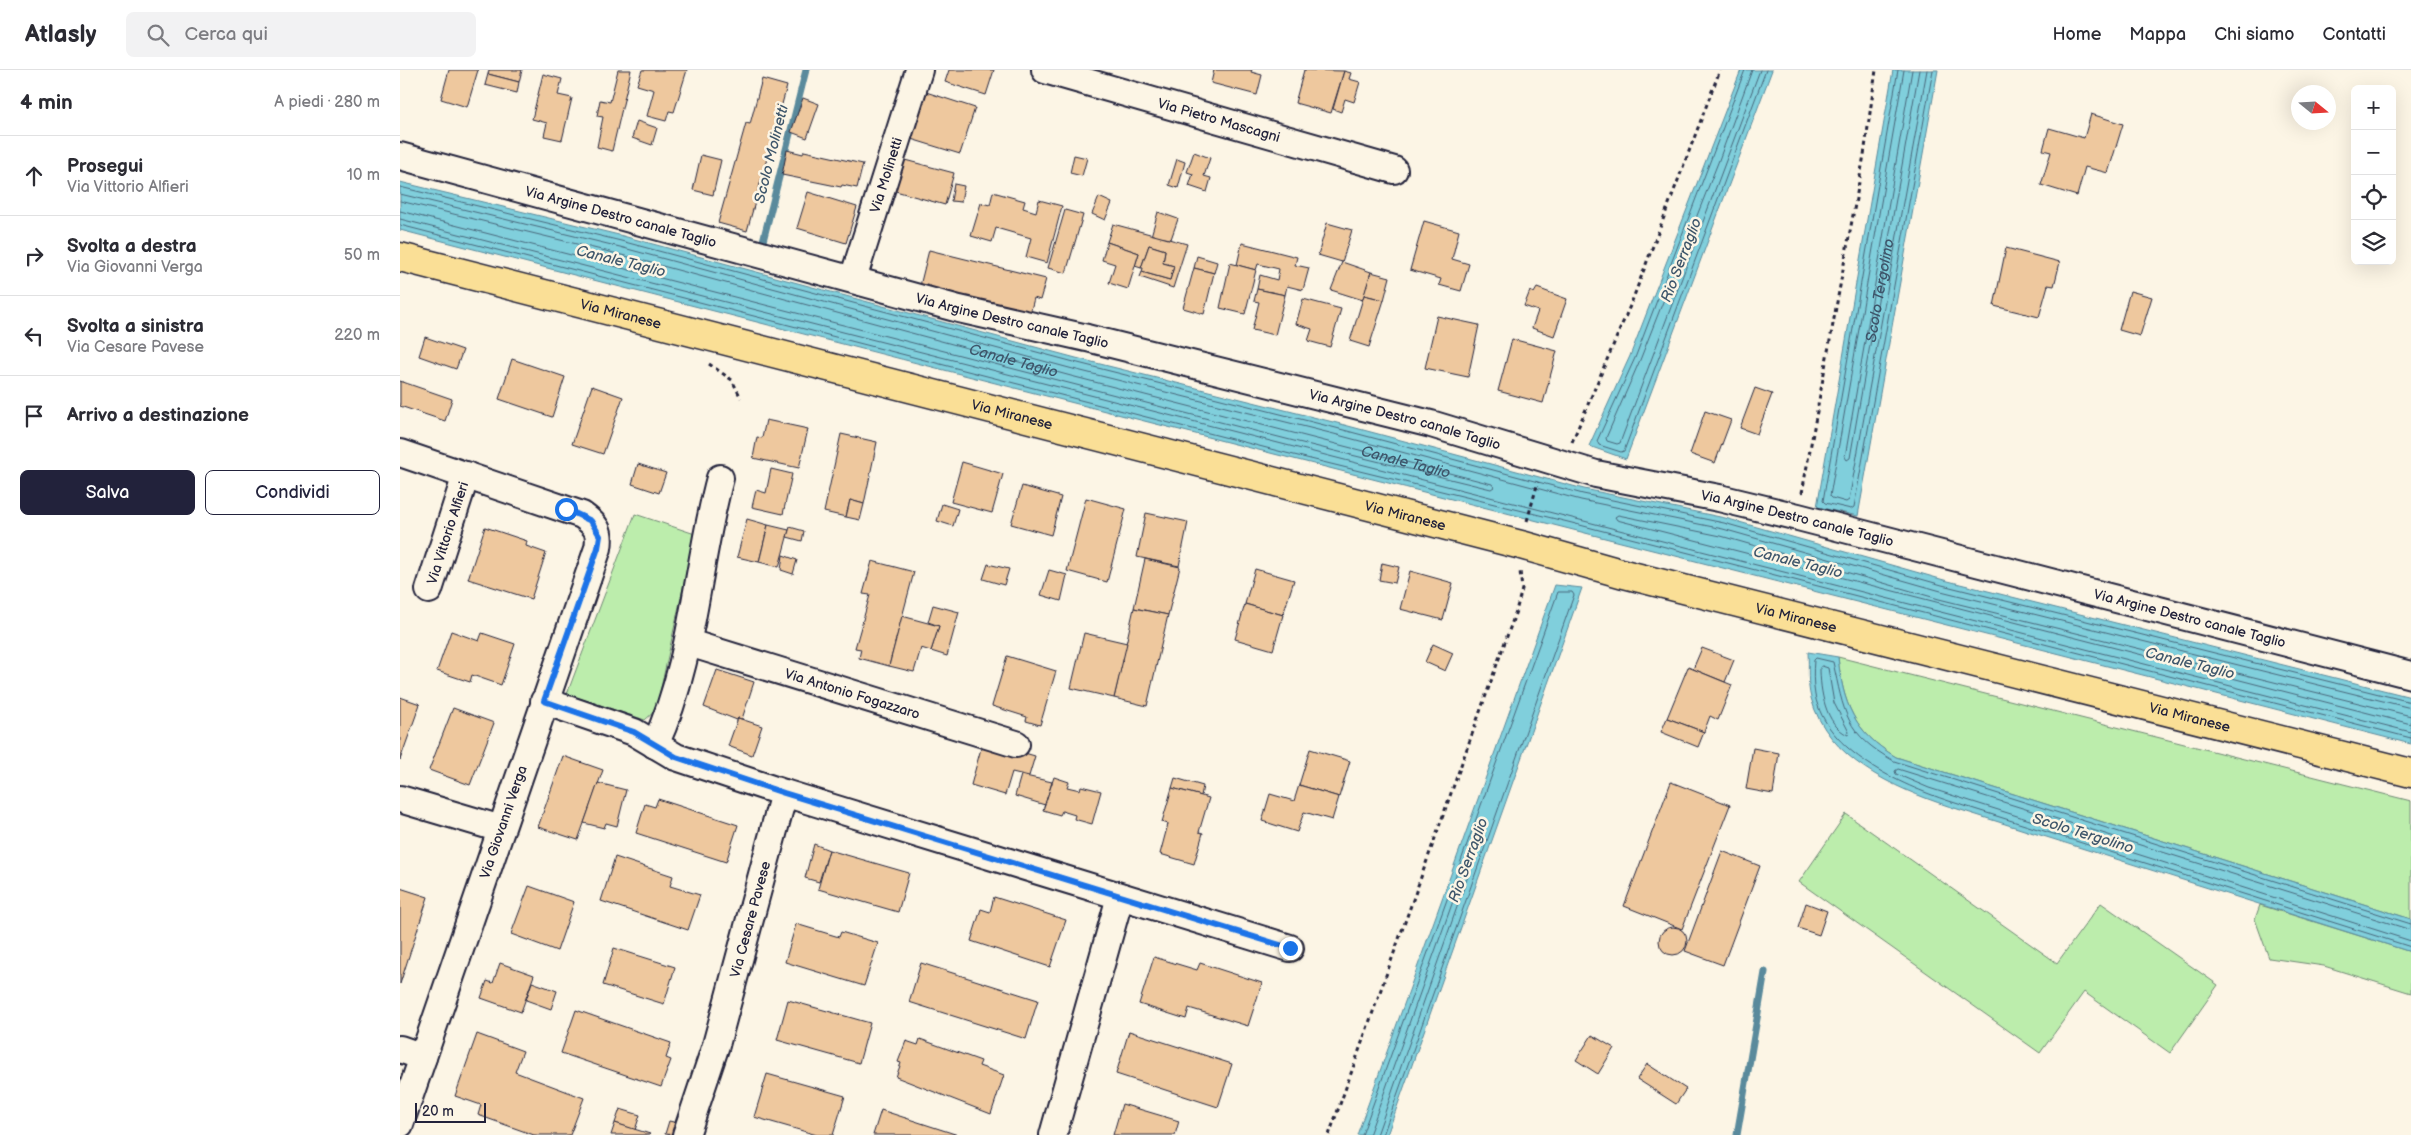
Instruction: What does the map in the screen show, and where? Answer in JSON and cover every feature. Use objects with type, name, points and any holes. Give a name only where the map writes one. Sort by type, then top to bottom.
[{"type":"main road","name":"Via Miranese","points":[[400,257],[1523,538],[1624,574],[2411,773]]},
{"type":"street","name":"Via Molinetti","points":[[853,279],[919,70]]},
{"type":"street","name":"Via Pietro Mascagni","points":[[1045,70],[1394,170]]},
{"type":"street","name":"Via Argine Destro canale Taglio","points":[[400,156],[959,309],[1087,338],[1422,421],[1596,474],[1719,498],[1798,517],[2411,675]]},
{"type":"street","name":"Via Vittorio Alfieri","points":[[400,453],[549,502],[582,515],[591,521]]},
{"type":"street","name":"Via Vittorio Alfieri","points":[[429,590],[466,475]]},
{"type":"street","points":[[655,745],[669,715],[689,643],[712,507],[720,478]]},
{"type":"street","name":"Via Giovanni Verga","points":[[400,1124],[412,1053],[501,829],[598,548],[600,536],[591,521]]},
{"type":"street","name":"Via Antonio Fogazzaro","points":[[689,643],[1016,744]]},
{"type":"street","points":[[544,701],[634,732],[676,757],[784,793],[1290,948]]},
{"type":"street","name":"Via Cesare Pavese","points":[[686,1135],[716,1045],[784,793]]},
{"type":"street","points":[[400,799],[501,829]]},
{"type":"street","points":[[1053,1135],[1120,896]]},
{"type":"street","points":[[400,1129],[418,1135]]},
{"type":"path","points":[[1563,463],[1632,301],[1720,70]]},
{"type":"path","points":[[1798,517],[1864,155],[1876,70]]},
{"type":"path","points":[[709,364],[732,380],[741,398]]},
{"type":"path","points":[[1329,1135],[1516,611],[1522,589],[1518,558],[1539,477]]},
{"type":"green space","points":[[635,514],[695,534],[656,710],[645,720],[567,694]]},
{"type":"green space","points":[[1838,657],[2411,801],[2411,919],[1896,757],[1870,737],[1853,715],[1843,689]]},
{"type":"green space","points":[[1846,814],[2057,963],[2101,903],[2218,985],[2170,1053],[2084,992],[2040,1053],[1799,882]]},
{"type":"green space","points":[[2260,905],[2411,952],[2411,993],[2324,966],[2269,958],[2255,919]]},
{"type":"water","name":"Rio Serraglio","points":[[1741,70],[1772,70],[1626,459],[1589,446],[1630,356]]},
{"type":"water","name":"Scolo Tergolino","points":[[1893,70],[1938,70],[1858,516],[1817,507]]},
{"type":"water","name":"Canale Taglio","points":[[400,182],[623,236],[1076,358],[1337,423],[1584,489],[1725,518],[1944,580],[2411,697],[2411,744],[400,230]]},
{"type":"water","name":"Rio Serraglio","points":[[1555,585],[1582,588],[1387,1135],[1357,1135]]},
{"type":"water","name":"Scolo Tergolino","points":[[1808,652],[1838,657],[1843,689],[1853,715],[1870,737],[1896,757],[2411,919],[2411,952],[1948,806],[1927,799],[1885,780],[1847,754],[1832,738],[1819,719],[1810,693]]},
{"type":"building","points":[[449,70],[478,70],[467,107],[441,99]]},
{"type":"building","points":[[489,70],[522,70],[519,82],[488,74]]},
{"type":"building","points":[[618,70],[631,70],[612,151],[597,147],[603,117],[597,116],[600,100],[610,102]]},
{"type":"building","points":[[642,70],[687,70],[674,112],[669,111],[666,121],[647,116],[654,90],[637,85]]},
{"type":"building","points":[[949,70],[994,70],[986,95],[945,82]]},
{"type":"building","points":[[1214,70],[1252,70],[1251,72],[1262,75],[1257,95],[1211,83]]},
{"type":"building","points":[[1304,70],[1344,71],[1331,113],[1295,103]]},
{"type":"building","points":[[1344,71],[1351,73],[1349,79],[1360,82],[1354,102],[1345,99],[1341,112],[1333,109]]},
{"type":"building","points":[[488,74],[519,82],[517,93],[485,85]]},
{"type":"building","points":[[543,74],[562,79],[558,95],[572,98],[562,140],[544,136],[547,123],[532,119]]},
{"type":"building","points":[[762,79],[787,86],[747,231],[718,223],[746,123],[750,124]]},
{"type":"building","points":[[926,92],[975,108],[960,154],[911,139]]},
{"type":"building","points":[[803,98],[819,104],[807,138],[791,132]]},
{"type":"building","points":[[2091,114],[2123,124],[2108,173],[2085,167],[2077,196],[2041,185],[2051,152],[2043,150],[2049,128],[2084,138]]},
{"type":"building","points":[[637,121],[657,128],[652,145],[632,138]]},
{"type":"building","points":[[787,150],[803,154],[804,151],[863,164],[857,188],[842,185],[841,187],[782,175]]},
{"type":"building","points":[[1194,152],[1210,158],[1204,176],[1211,178],[1207,192],[1189,186],[1193,174],[1187,172]]},
{"type":"building","points":[[701,155],[721,160],[713,195],[693,190]]},
{"type":"building","points":[[1074,155],[1087,158],[1082,176],[1070,173]]},
{"type":"building","points":[[901,159],[954,173],[945,205],[892,190]]},
{"type":"building","points":[[1177,159],[1185,162],[1178,188],[1169,185]]},
{"type":"building","points":[[954,184],[964,186],[961,202],[951,201]]},
{"type":"building","points":[[808,192],[857,207],[846,243],[797,228]]},
{"type":"building","points":[[993,192],[1025,201],[1023,208],[1036,212],[1039,200],[1062,206],[1047,263],[1026,257],[1031,238],[996,228],[992,242],[971,236],[981,203],[990,205]]},
{"type":"building","points":[[1099,197],[1112,203],[1105,220],[1092,214]]},
{"type":"building","points":[[1065,210],[1083,215],[1066,273],[1048,268]]},
{"type":"building","points":[[1158,212],[1178,219],[1171,239],[1151,236]]},
{"type":"building","points":[[1424,221],[1459,231],[1452,259],[1469,264],[1461,291],[1439,285],[1441,279],[1410,270]]},
{"type":"building","points":[[1327,223],[1352,230],[1342,262],[1318,255]]},
{"type":"building","points":[[1113,224],[1187,244],[1173,288],[1140,277],[1142,272],[1170,280],[1174,266],[1163,263],[1165,250],[1149,245],[1141,268],[1135,266],[1139,253],[1107,242]]},
{"type":"building","points":[[1107,242],[1139,253],[1128,289],[1109,283],[1115,264],[1102,260]]},
{"type":"building","points":[[1242,243],[1297,257],[1295,265],[1309,268],[1303,290],[1287,286],[1285,295],[1257,289],[1260,275],[1277,280],[1279,269],[1258,264],[1256,270],[1237,265]]},
{"type":"building","points":[[1149,245],[1165,250],[1163,263],[1174,266],[1170,280],[1142,272],[1143,268],[1141,268]]},
{"type":"building","points":[[2006,248],[2060,262],[2054,286],[2048,285],[2039,317],[1994,306]]},
{"type":"building","points":[[929,250],[1046,279],[1040,300],[1034,298],[1030,314],[920,286]]},
{"type":"building","points":[[1197,256],[1217,262],[1214,273],[1194,268]]},
{"type":"building","points":[[1342,262],[1371,272],[1363,300],[1331,290]]},
{"type":"building","points":[[1230,263],[1256,270],[1245,314],[1220,308]]},
{"type":"building","points":[[1194,268],[1214,273],[1204,314],[1183,308]]},
{"type":"building","points":[[1371,272],[1390,277],[1384,300],[1364,295]]},
{"type":"building","points":[[1537,288],[1567,299],[1554,336],[1532,328],[1538,311],[1524,306],[1530,291],[1534,293]]},
{"type":"building","points":[[1257,289],[1285,295],[1275,335],[1252,330],[1259,302],[1254,301]]},
{"type":"building","points":[[2130,291],[2152,297],[2140,336],[2119,330]]},
{"type":"building","points":[[1364,295],[1384,300],[1369,347],[1350,341]]},
{"type":"building","points":[[1303,299],[1341,309],[1330,347],[1308,341],[1312,329],[1296,324]]},
{"type":"building","points":[[1437,316],[1479,325],[1468,377],[1425,368]]},
{"type":"building","points":[[425,337],[463,350],[456,369],[419,356]]},
{"type":"building","points":[[1512,339],[1557,351],[1543,403],[1498,391]]},
{"type":"building","points":[[512,359],[565,377],[552,417],[499,399]]},
{"type":"building","points":[[400,381],[452,399],[445,421],[400,406]]},
{"type":"building","points":[[592,386],[623,397],[603,454],[572,444]]},
{"type":"building","points":[[1755,388],[1772,394],[1757,434],[1740,428]]},
{"type":"building","points":[[1705,411],[1731,420],[1715,463],[1690,454]]},
{"type":"building","points":[[766,420],[808,429],[799,468],[753,458],[757,437],[762,438]]},
{"type":"building","points":[[841,434],[877,442],[864,504],[850,500],[846,517],[824,512]]},
{"type":"building","points":[[962,462],[1003,474],[992,513],[951,502]]},
{"type":"building","points":[[638,464],[666,473],[659,493],[632,484]]},
{"type":"building","points":[[771,469],[792,474],[783,514],[752,507],[756,490],[766,493]]},
{"type":"building","points":[[1022,486],[1061,497],[1051,535],[1011,524]]},
{"type":"building","points":[[1086,498],[1126,509],[1107,582],[1067,571]]},
{"type":"building","points":[[850,500],[864,504],[860,520],[846,517]]},
{"type":"building","points":[[942,504],[958,509],[953,526],[937,521]]},
{"type":"building","points":[[1146,513],[1188,522],[1179,566],[1137,557]]},
{"type":"building","points":[[747,519],[768,525],[759,562],[737,557]]},
{"type":"building","points":[[768,525],[789,530],[779,567],[759,562]]},
{"type":"building","points":[[485,527],[527,541],[526,546],[546,553],[531,599],[468,579]]},
{"type":"building","points":[[790,527],[804,531],[802,541],[787,537]]},
{"type":"building","points":[[783,555],[797,560],[793,574],[781,570]]},
{"type":"building","points":[[1145,559],[1180,567],[1168,615],[1134,608]]},
{"type":"building","points":[[872,561],[914,572],[889,666],[859,658],[861,649],[855,648],[870,595],[863,594]]},
{"type":"building","points":[[1382,563],[1399,567],[1395,583],[1379,580]]},
{"type":"building","points":[[988,564],[1009,569],[1004,585],[983,579]]},
{"type":"building","points":[[1255,569],[1294,580],[1283,615],[1245,604]]},
{"type":"building","points":[[1049,570],[1067,575],[1061,601],[1041,595]]},
{"type":"building","points":[[1410,571],[1453,583],[1443,620],[1400,609]]},
{"type":"building","points":[[1245,604],[1283,615],[1273,650],[1235,639]]},
{"type":"building","points":[[933,605],[959,612],[947,656],[931,651],[939,626],[928,622]]},
{"type":"building","points":[[1134,608],[1168,615],[1147,706],[1114,698]]},
{"type":"building","points":[[902,616],[939,626],[931,651],[921,648],[914,672],[889,666]]},
{"type":"building","points":[[451,631],[479,641],[482,633],[515,644],[501,685],[472,675],[470,682],[437,671]]},
{"type":"building","points":[[1084,633],[1127,643],[1114,698],[1071,688]]},
{"type":"building","points":[[1433,644],[1453,653],[1445,671],[1425,662]]},
{"type":"building","points":[[1702,648],[1734,660],[1725,682],[1693,669]]},
{"type":"building","points":[[1007,656],[1056,671],[1040,725],[1026,721],[1027,717],[992,706]]},
{"type":"building","points":[[1688,667],[1732,685],[1718,720],[1710,716],[1704,732],[1667,718]]},
{"type":"building","points":[[717,670],[754,682],[742,719],[738,718],[737,720],[704,707]]},
{"type":"building","points":[[400,697],[420,704],[400,760]]},
{"type":"building","points":[[453,708],[494,723],[470,785],[429,770]]},
{"type":"building","points":[[738,718],[762,726],[752,755],[728,746]]},
{"type":"building","points":[[1667,718],[1704,732],[1698,747],[1661,732]]},
{"type":"building","points":[[983,741],[1035,756],[1029,776],[1012,772],[1005,795],[971,785]]},
{"type":"building","points":[[1753,748],[1779,753],[1773,794],[1746,789]]},
{"type":"building","points":[[1310,749],[1350,761],[1339,797],[1299,785]]},
{"type":"building","points":[[563,756],[603,770],[578,840],[538,827]]},
{"type":"building","points":[[1021,775],[1052,782],[1045,805],[1015,796]]},
{"type":"building","points":[[1054,777],[1069,782],[1067,787],[1080,790],[1081,786],[1101,791],[1092,824],[1074,819],[1075,815],[1062,811],[1060,815],[1043,810]]},
{"type":"building","points":[[1175,778],[1203,786],[1201,796],[1172,788]]},
{"type":"building","points":[[1671,782],[1730,805],[1682,929],[1624,906]]},
{"type":"building","points":[[598,783],[626,790],[617,826],[606,823],[604,828],[584,823]]},
{"type":"building","points":[[1299,785],[1339,797],[1332,820],[1304,812],[1297,832],[1262,821],[1270,794],[1294,801]]},
{"type":"building","points":[[1172,788],[1209,798],[1199,832],[1203,833],[1194,864],[1160,854],[1168,824],[1162,822]]},
{"type":"building","points":[[658,799],[738,825],[726,862],[636,833],[645,804],[655,807]]},
{"type":"building","points":[[814,844],[829,850],[819,882],[805,878]]},
{"type":"building","points":[[829,850],[909,873],[898,912],[818,889]]},
{"type":"building","points":[[1722,851],[1760,866],[1723,965],[1685,951]]},
{"type":"building","points":[[615,857],[673,876],[670,886],[700,895],[688,930],[601,901]]},
{"type":"building","points":[[529,886],[574,902],[557,951],[511,934]]},
{"type":"building","points":[[400,888],[428,897],[400,984]]},
{"type":"building","points":[[994,897],[1066,920],[1050,967],[971,941],[981,909],[990,912]]},
{"type":"building","points":[[1806,903],[1827,911],[1819,935],[1798,928]]},
{"type":"building","points":[[796,924],[839,937],[841,932],[878,943],[864,986],[785,962]]},
{"type":"building","points":[[1673,927],[1683,931],[1687,941],[1683,951],[1673,955],[1663,951],[1659,941],[1663,931]]},
{"type":"building","points":[[614,948],[675,967],[664,1004],[603,985]]},
{"type":"building","points":[[1154,957],[1197,970],[1200,963],[1262,983],[1248,1026],[1189,1008],[1186,1019],[1139,1004]]},
{"type":"building","points":[[500,963],[534,975],[521,1012],[481,998],[487,981],[493,983]]},
{"type":"building","points":[[921,963],[1038,1000],[1026,1039],[909,1002]]},
{"type":"building","points":[[532,982],[557,991],[551,1009],[526,1000]]},
{"type":"building","points":[[788,1000],[870,1023],[859,1063],[777,1040]]},
{"type":"building","points":[[576,1010],[671,1043],[666,1058],[671,1060],[661,1087],[561,1053]]},
{"type":"building","points":[[1129,1031],[1232,1064],[1218,1107],[1116,1074]]},
{"type":"building","points":[[477,1034],[523,1051],[515,1072],[584,1098],[570,1135],[534,1135],[478,1115],[481,1105],[455,1096]]},
{"type":"building","points":[[1592,1035],[1614,1048],[1598,1074],[1576,1060]]},
{"type":"building","points":[[920,1039],[981,1061],[979,1066],[1004,1075],[991,1114],[896,1077],[901,1063],[898,1062],[906,1041],[918,1045]]},
{"type":"building","points":[[1647,1064],[1686,1089],[1676,1104],[1637,1079]]},
{"type":"building","points":[[767,1074],[845,1096],[833,1135],[817,1135],[754,1117]]},
{"type":"building","points":[[1122,1104],[1179,1121],[1175,1135],[1113,1135]]},
{"type":"building","points":[[620,1109],[640,1115],[635,1130],[615,1123]]},
{"type":"building","points":[[881,1110],[958,1135],[873,1135]]},
{"type":"building","points":[[669,1121],[682,1124],[679,1135],[665,1134]]},
{"type":"building","points":[[615,1123],[650,1134],[611,1135]]},
{"type":"waterway","name":"Scolo Molinetti","points":[[762,245],[806,70]]},
{"type":"waterway","points":[[1737,1135],[1765,972]]},
{"type":"route","points":[[566,509],[582,515],[591,521],[597,528],[600,536],[598,548],[544,701],[634,732],[676,757],[784,793],[1290,948]]}]
